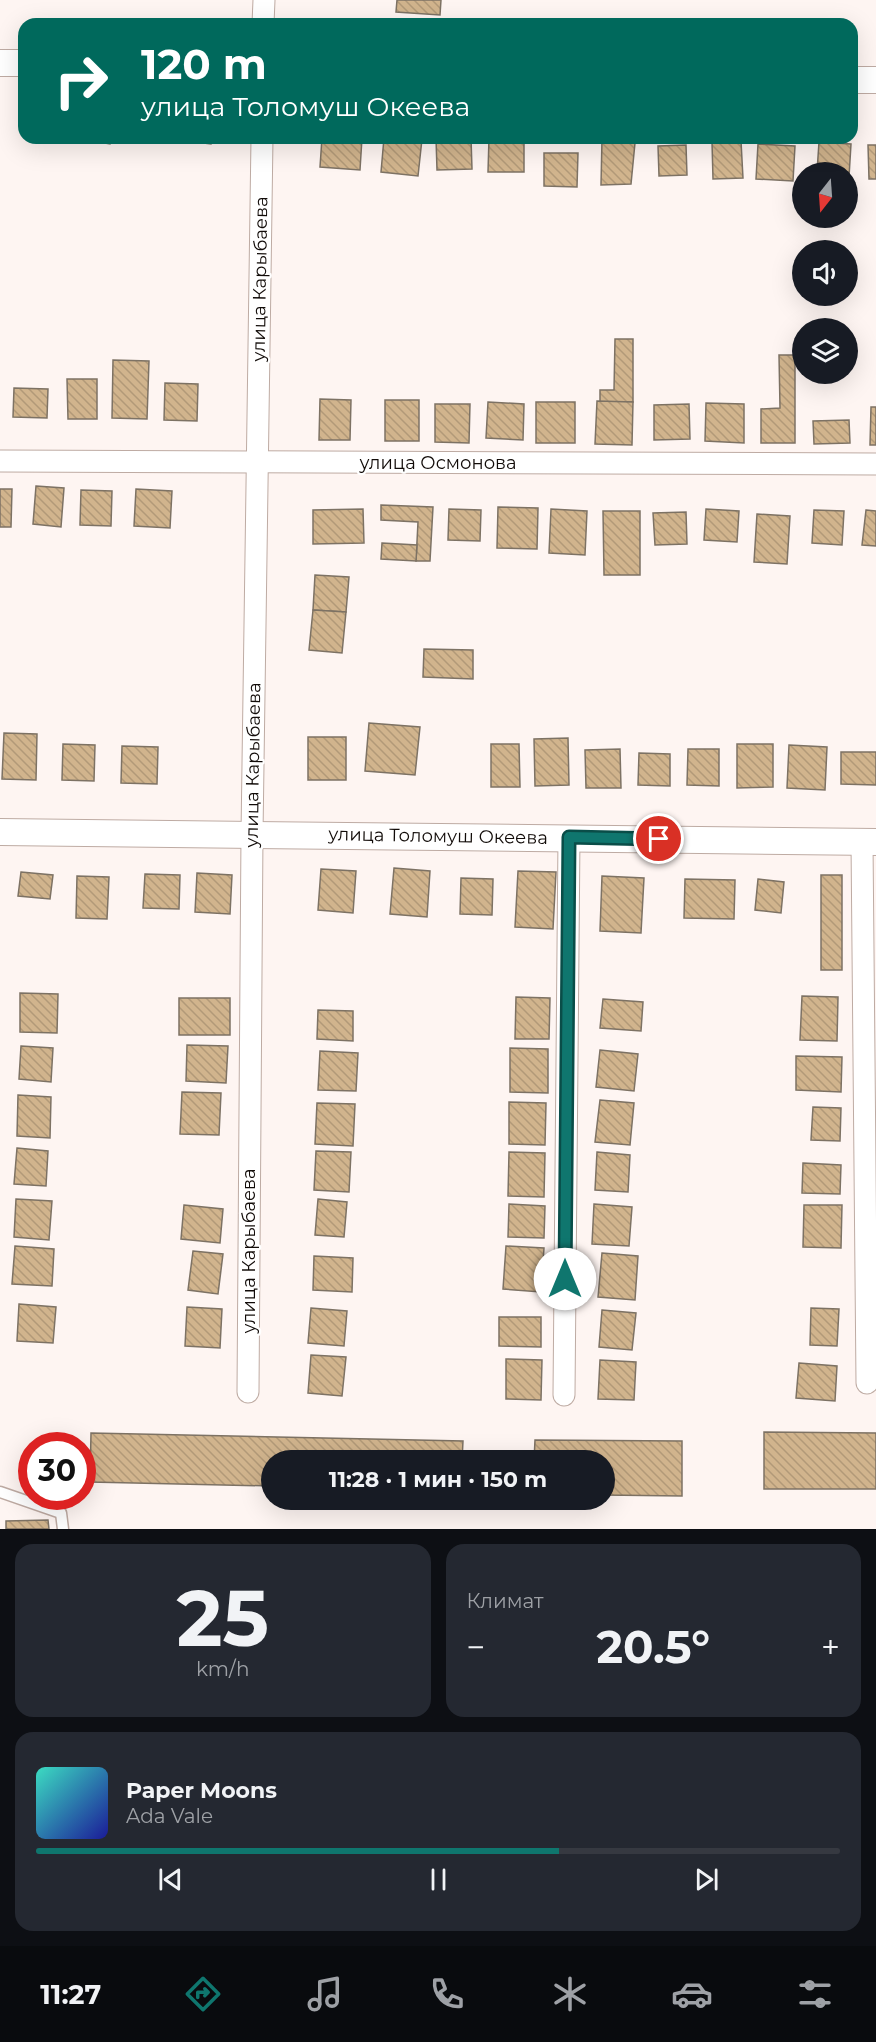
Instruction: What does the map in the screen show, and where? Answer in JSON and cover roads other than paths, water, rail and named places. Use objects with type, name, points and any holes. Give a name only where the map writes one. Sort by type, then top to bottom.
[{"type":"street","points":[[263,18],[264,0]]},
{"type":"street","points":[[0,63],[18,63]]},
{"type":"street","points":[[858,80],[876,80]]},
{"type":"street","name":"улица Карыбаева","points":[[248,1392],[252,834],[262,144]]},
{"type":"street","name":"улица Осмонова","points":[[0,462],[876,464]]},
{"type":"street","name":"улица Толомуш Океева","points":[[0,832],[869,842]]},
{"type":"street","points":[[564,1395],[569,837]]},
{"type":"street","points":[[867,1383],[869,842]]},
{"type":"lane","points":[[0,1492],[61,1513],[63,1529]]}]
